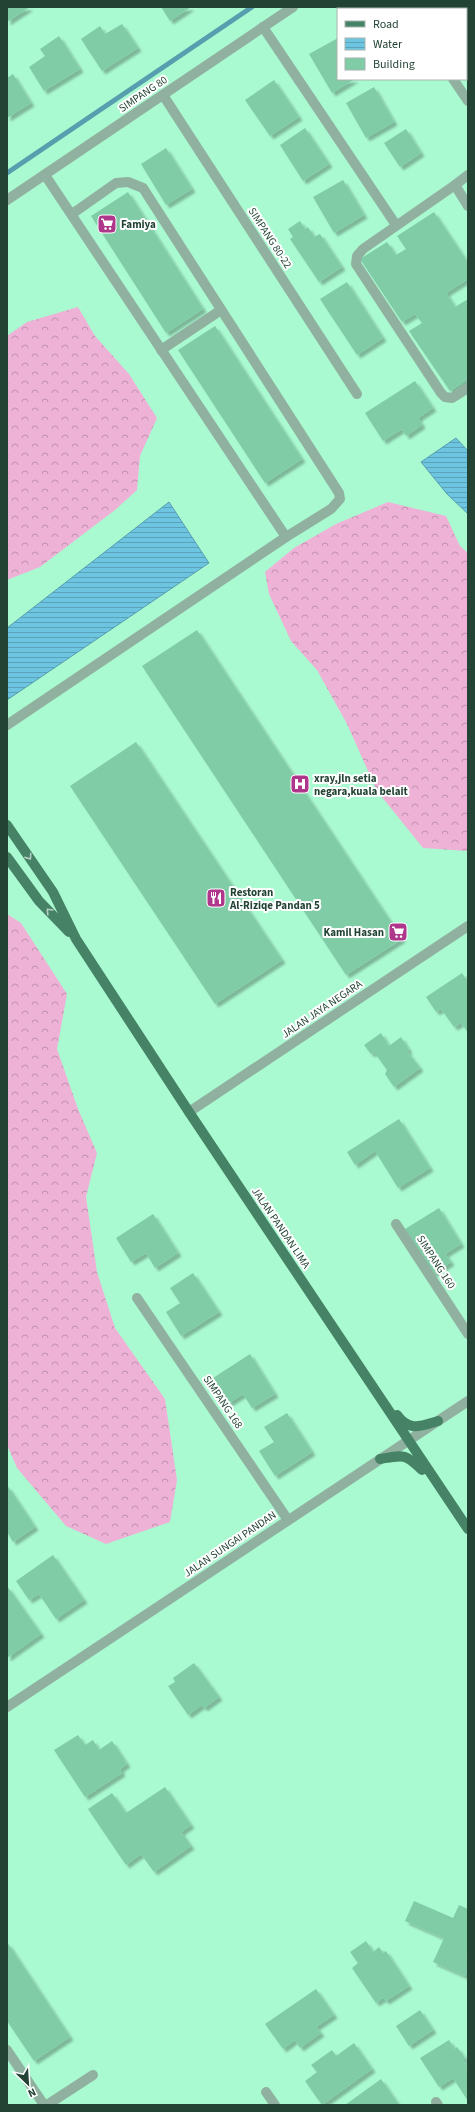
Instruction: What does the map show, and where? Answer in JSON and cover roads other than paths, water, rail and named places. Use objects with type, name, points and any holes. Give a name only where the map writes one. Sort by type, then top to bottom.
[{"type":"main road","name":"JALAN PANDAN LIMA","points":[[7,825],[53,892],[76,939],[188,1112],[468,1529]]},
{"type":"main road","name":"JALAN PANDAN LIMA","points":[[7,857],[39,901],[76,939]]},
{"type":"main road","points":[[367,1379],[379,1388],[399,1418],[408,1425],[419,1427],[438,1421]]},
{"type":"main road","points":[[380,1459],[393,1456],[405,1456],[415,1462],[434,1480]]},
{"type":"street","name":"SIMPANG 80","points":[[7,200],[293,7]]},
{"type":"street","points":[[264,27],[396,225]]},
{"type":"street","points":[[454,80],[468,101]]},
{"type":"street","name":"SIMPANG 80-22","points":[[163,95],[356,394]]},
{"type":"street","points":[[45,175],[286,537]]},
{"type":"street","points":[[468,175],[362,249],[357,256],[356,264],[441,393],[452,398],[468,388]]},
{"type":"street","points":[[7,725],[334,506],[340,499],[339,493],[143,188],[128,182],[116,183],[72,214]]},
{"type":"street","points":[[455,185],[468,206]]},
{"type":"street","points":[[161,350],[221,310]]},
{"type":"street","name":"JALAN JAYA NEGARA","points":[[188,1112],[468,926]]},
{"type":"street","name":"SIMPANG 160","points":[[396,1224],[468,1334]]},
{"type":"street","name":"SIMPANG 168","points":[[137,1298],[288,1520]]},
{"type":"street","name":"JALAN SUNGAI PANDAN","points":[[7,1707],[468,1401]]},
{"type":"street","points":[[7,2050],[45,2105],[93,2075]]},
{"type":"street","points":[[266,2092],[275,2105]]},
{"type":"water","points":[[456,438],[468,451],[468,514],[447,494],[421,462]]},
{"type":"water","points":[[169,502],[209,563],[7,700],[7,628]]},
{"type":"waterway","points":[[7,173],[252,7]]},
{"type":"place","name":"Famiya","points":[[107,224]]},
{"type":"place","name":"xray,jln setia negara,kuala belait","points":[[300,784]]},
{"type":"place","name":"Restoran Al-Riziqe Pandan 5","points":[[216,898]]},
{"type":"place","name":"Kamil Hasan","points":[[398,932]]}]
